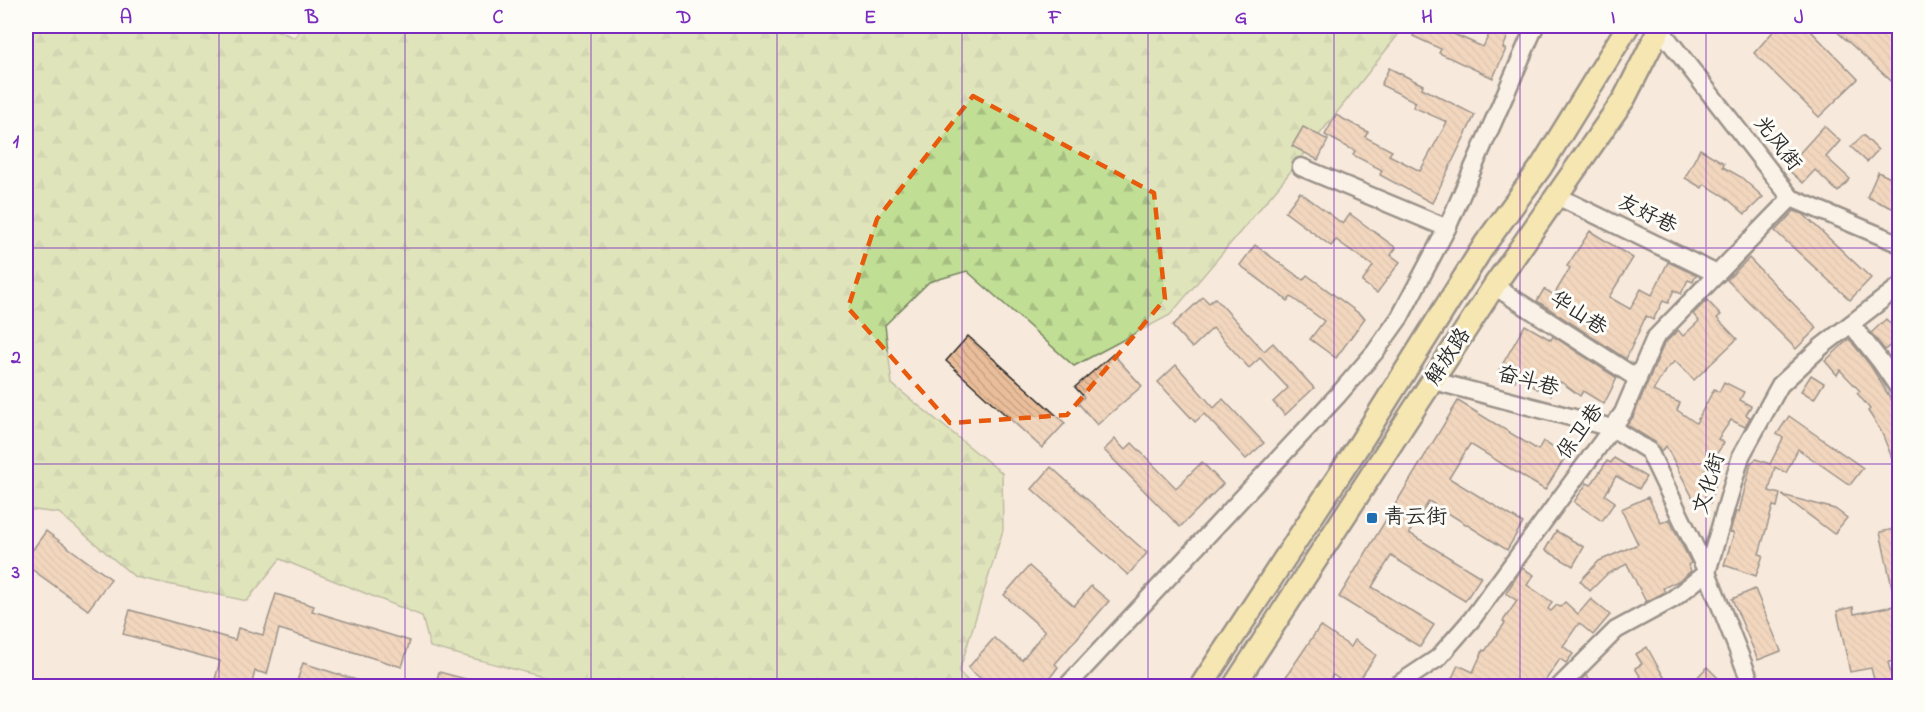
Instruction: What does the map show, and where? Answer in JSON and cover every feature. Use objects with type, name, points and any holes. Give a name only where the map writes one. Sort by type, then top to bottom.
[{"type":"main road","name":"解放路","points":[[1201,687],[1357,448],[1485,244],[1541,167],[1628,26]]},
{"type":"main road","name":"解放路","points":[[1234,687],[1494,286],[1624,99],[1659,27]]},
{"type":"street","points":[[1067,687],[1338,395],[1401,317],[1447,228],[1535,26]]},
{"type":"street","name":"光风街","points":[[1659,27],[1791,198],[1899,244]]},
{"type":"street","points":[[1301,166],[1447,228]]},
{"type":"street","name":"友好巷","points":[[1557,196],[1717,274]]},
{"type":"street","name":"保卫巷","points":[[1396,687],[1438,658],[1472,619],[1623,413],[1655,338],[1791,198]]},
{"type":"street","name":"华山巷","points":[[1494,286],[1638,379]]},
{"type":"street","name":"文化街","points":[[1707,572],[1741,456],[1780,385],[1821,347],[1899,286]]},
{"type":"street","points":[[1851,324],[1881,362],[1899,390]]},
{"type":"street","name":"奋斗巷","points":[[1434,381],[1612,428],[1649,451],[1707,572],[1752,687]]},
{"type":"street","points":[[1560,687],[1616,630],[1673,599],[1707,572]]},
{"type":"highlighted area","points":[[973,96],[1154,193],[1165,299],[1067,415],[950,423],[848,308],[877,219]]},
{"type":"green space","points":[[26,26],[267,26],[295,38],[302,26],[1405,26],[1279,186],[1170,315],[1074,366],[967,271],[929,282],[885,325],[892,384],[1002,473],[1003,530],[959,672],[973,686],[577,686],[430,647],[422,616],[280,559],[247,601],[135,577],[59,513],[26,509]]},
{"type":"building","points":[[1417,26],[1449,26],[1447,31],[1483,47],[1493,26],[1512,26],[1503,48],[1506,49],[1493,78],[1439,53],[1441,49],[1413,36]]},
{"type":"building","points":[[1778,26],[1806,26],[1858,79],[1819,117],[1754,53]]},
{"type":"building","points":[[1831,26],[1882,26],[1899,41],[1899,88]]},
{"type":"building","points":[[1389,68],[1475,115],[1432,203],[1380,175],[1382,170],[1353,155],[1355,151],[1325,135],[1336,115],[1368,132],[1365,137],[1392,151],[1389,155],[1420,171],[1447,122],[1413,107],[1416,102],[1381,85]]},
{"type":"building","points":[[1824,126],[1840,141],[1826,157],[1850,179],[1838,192],[1815,170],[1803,183],[1786,168]]},
{"type":"building","points":[[1303,127],[1328,140],[1318,160],[1292,146]]},
{"type":"building","points":[[1863,135],[1878,150],[1867,162],[1851,147]]},
{"type":"building","points":[[1700,149],[1724,163],[1723,167],[1741,177],[1763,197],[1745,214],[1724,196],[1704,184],[1702,188],[1685,178]]},
{"type":"building","points":[[1878,172],[1899,182],[1899,211],[1867,197]]},
{"type":"building","points":[[1300,192],[1343,224],[1350,214],[1396,248],[1391,255],[1400,262],[1377,293],[1362,282],[1373,266],[1336,240],[1331,246],[1285,212]]},
{"type":"building","points":[[1794,211],[1803,214],[1871,278],[1850,300],[1775,231]]},
{"type":"building","points":[[1590,231],[1633,258],[1609,297],[1630,309],[1641,289],[1652,295],[1668,262],[1696,275],[1693,282],[1688,280],[1681,294],[1674,290],[1668,303],[1663,301],[1653,320],[1646,316],[1626,359],[1537,301],[1544,289],[1554,295],[1570,268],[1567,266]]},
{"type":"building","points":[[1255,245],[1303,280],[1307,275],[1365,318],[1336,358],[1310,339],[1324,321],[1291,297],[1288,301],[1240,265]]},
{"type":"building","points":[[1749,258],[1817,328],[1796,349],[1727,280]]},
{"type":"building","points":[[1203,297],[1209,303],[1215,298],[1264,351],[1273,343],[1314,388],[1285,415],[1273,402],[1288,388],[1260,358],[1249,368],[1213,328],[1192,348],[1172,326]]},
{"type":"building","points":[[1707,300],[1721,315],[1717,318],[1737,339],[1694,380],[1675,361],[1665,371],[1653,391],[1680,403],[1677,410],[1696,423],[1714,389],[1719,392],[1724,382],[1744,392],[1740,400],[1751,406],[1746,415],[1750,417],[1745,427],[1731,420],[1718,439],[1724,443],[1704,472],[1718,476],[1710,503],[1693,498],[1666,446],[1661,452],[1655,442],[1627,425],[1633,417],[1664,344],[1678,330],[1683,336],[1699,321],[1693,314]]},
{"type":"building","points":[[1886,319],[1899,333],[1899,337],[1885,350],[1871,333]]},
{"type":"building","points":[[1525,325],[1551,340],[1553,336],[1617,378],[1604,404],[1583,391],[1580,396],[1561,382],[1551,395],[1539,386],[1537,389],[1517,375],[1515,381],[1498,372]]},
{"type":"building","points":[[968,336],[1065,423],[1042,448],[946,361]]},
{"type":"building","points":[[1849,339],[1870,365],[1899,412],[1899,475],[1881,431],[1868,411],[1870,409],[1857,393],[1860,391],[1840,370],[1837,375],[1825,361]]},
{"type":"building","points":[[1113,354],[1142,386],[1097,425],[1078,403],[1084,397],[1075,387]]},
{"type":"building","points":[[1176,365],[1214,408],[1223,399],[1264,443],[1246,459],[1204,414],[1195,422],[1158,382]]},
{"type":"building","points":[[1811,375],[1824,383],[1814,399],[1801,391]]},
{"type":"building","points":[[1458,401],[1538,450],[1543,441],[1566,456],[1545,490],[1470,444],[1449,478],[1523,523],[1507,550],[1429,501],[1409,533],[1481,577],[1465,601],[1391,556],[1372,587],[1434,625],[1420,647],[1339,597]]},
{"type":"building","points":[[1789,416],[1863,468],[1850,485],[1798,449],[1786,473],[1775,467],[1769,491],[1780,494],[1777,507],[1773,506],[1759,554],[1763,555],[1756,576],[1724,565],[1734,533],[1730,532],[1736,511],[1739,512],[1751,463],[1756,459],[1770,464],[1783,438],[1777,434]]},
{"type":"building","points":[[1115,439],[1125,450],[1132,443],[1176,488],[1202,462],[1223,484],[1180,527],[1104,450]]},
{"type":"building","points":[[1614,458],[1646,477],[1639,489],[1616,476],[1605,495],[1615,502],[1602,521],[1574,502],[1587,483],[1591,485],[1607,461],[1611,463]]},
{"type":"building","points":[[1051,467],[1147,553],[1128,575],[1032,489]]},
{"type":"building","points":[[1782,495],[1835,509],[1847,518],[1834,534]]},
{"type":"building","points":[[1648,497],[1661,523],[1669,519],[1691,563],[1688,565],[1691,571],[1680,580],[1663,588],[1665,592],[1646,602],[1627,564],[1607,574],[1590,591],[1580,581],[1599,561],[1638,544],[1621,509]]},
{"type":"building","points":[[1899,528],[1899,600],[1895,601],[1880,532]]},
{"type":"building","points":[[46,531],[111,579],[88,610],[26,565],[26,559]]},
{"type":"building","points":[[1556,531],[1584,547],[1573,566],[1545,550]]},
{"type":"building","points":[[1029,566],[1074,606],[1091,586],[1109,601],[1055,664],[1058,667],[1043,687],[991,687],[968,668],[994,638],[1022,660],[1045,631],[1004,595]]},
{"type":"building","points":[[1522,568],[1534,575],[1527,585],[1552,602],[1548,609],[1551,611],[1557,605],[1560,607],[1565,602],[1578,614],[1591,599],[1610,615],[1593,635],[1579,623],[1563,646],[1573,654],[1566,663],[1560,659],[1541,687],[1448,687],[1458,665],[1473,672],[1483,650],[1485,651],[1505,623],[1503,621],[1517,601],[1506,593]]},
{"type":"building","points":[[1755,589],[1781,651],[1758,660],[1732,599]]},
{"type":"building","points":[[276,594],[314,606],[312,611],[410,641],[402,667],[279,629],[267,674],[255,671],[251,687],[213,687],[220,661],[123,634],[130,610],[235,640],[238,628],[263,635]]},
{"type":"building","points":[[1899,605],[1899,661],[1888,662],[1894,687],[1876,687],[1871,668],[1850,672],[1837,611],[1853,607],[1854,614]]},
{"type":"building","points":[[1320,626],[1351,647],[1355,640],[1376,655],[1355,687],[1351,687],[1333,675],[1325,687],[1279,687]]},
{"type":"building","points":[[1647,647],[1670,687],[1654,687],[1651,681],[1645,684],[1635,668],[1642,664],[1636,654]]},
{"type":"building","points":[[303,663],[369,684],[369,687],[295,687]]},
{"type":"building","points":[[1707,667],[1727,687],[1688,687]]},
{"type":"building","points":[[439,672],[481,683],[480,687],[435,687]]},
{"type":"building","points":[[1586,675],[1597,687],[1574,687]]},
{"type":"place","name":"青云街","points":[[1372,518]]}]
